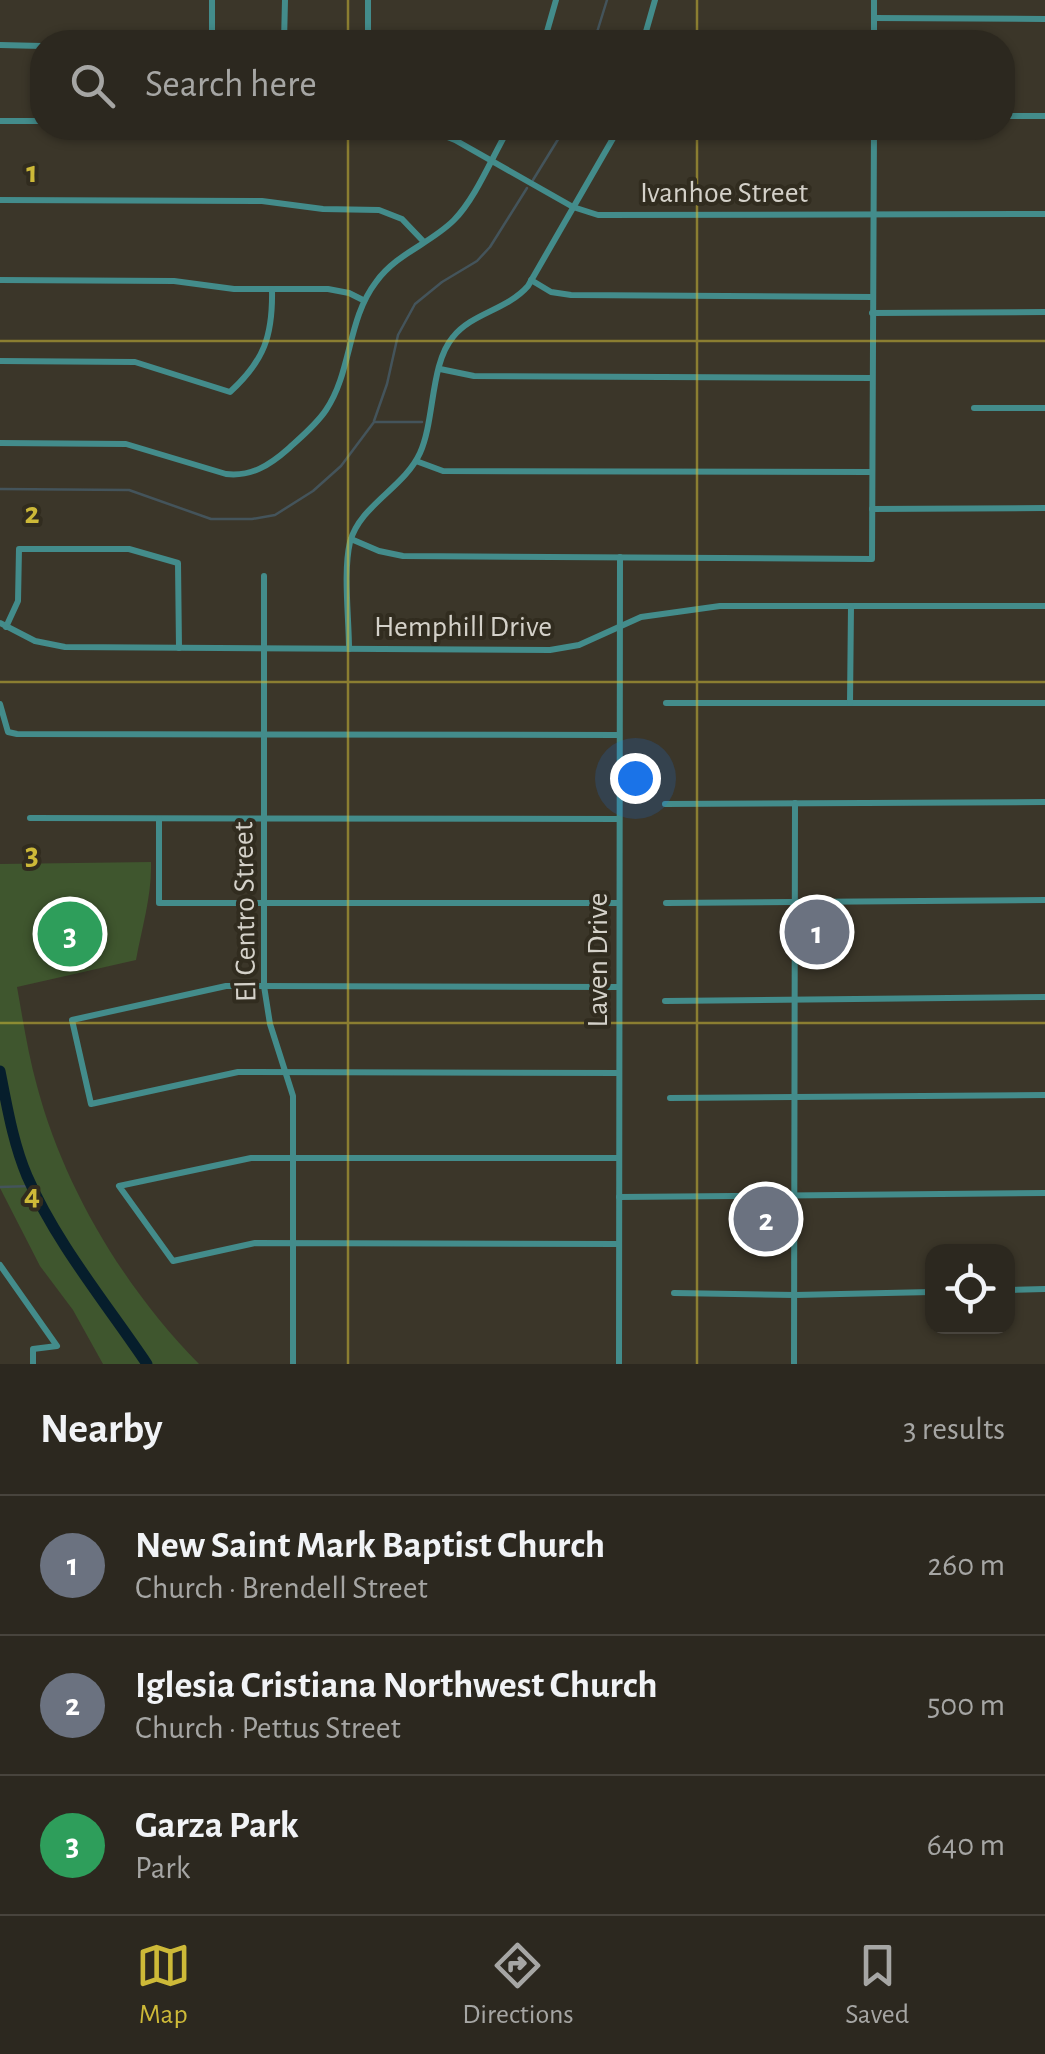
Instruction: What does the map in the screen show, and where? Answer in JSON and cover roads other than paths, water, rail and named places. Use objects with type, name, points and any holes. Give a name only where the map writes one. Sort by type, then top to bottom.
[{"type":"street","points":[[212,0],[212,30]]},
{"type":"street","points":[[284,30],[285,0]]},
{"type":"street","points":[[368,0],[368,30]]},
{"type":"street","points":[[547,30],[556,0]]},
{"type":"street","points":[[646,30],[655,0]]},
{"type":"street","points":[[874,0],[874,30]]},
{"type":"street","points":[[874,18],[1045,19]]},
{"type":"street","points":[[0,45],[30,46]]},
{"type":"street","points":[[1015,116],[1045,116]]},
{"type":"street","points":[[0,121],[30,121]]},
{"type":"street","name":"Ivanhoe Street","points":[[452,140],[572,208],[598,215],[1045,214]]},
{"type":"street","points":[[0,442],[126,444],[226,474],[262,468],[279,457],[325,412],[341,376],[354,320],[364,300],[385,271],[440,232],[462,211],[502,140]]},
{"type":"street","points":[[349,649],[351,539],[365,515],[403,480],[416,461],[428,430],[445,348],[468,323],[512,302],[531,280],[612,140]]},
{"type":"street","points":[[351,539],[403,556],[872,558],[874,140]]},
{"type":"street","points":[[0,200],[262,201],[323,209],[378,210],[402,218],[423,241]]},
{"type":"street","points":[[0,280],[174,281],[234,289],[334,290],[364,300]]},
{"type":"street","points":[[531,280],[551,292],[571,295],[872,297]]},
{"type":"street","points":[[0,361],[135,362],[230,392],[261,357],[272,309],[272,289]]},
{"type":"street","points":[[872,313],[1045,312]]},
{"type":"street","points":[[440,369],[474,376],[872,378]]},
{"type":"street","points":[[974,408],[1045,408]]},
{"type":"street","points":[[416,461],[442,471],[872,472]]},
{"type":"street","points":[[872,509],[1045,508]]},
{"type":"street","points":[[0,634],[18,601],[19,549],[135,550],[178,564],[179,648]]},
{"type":"street","name":"Laven Drive","points":[[619,1364],[620,557]]},
{"type":"street","name":"El Centro Street","points":[[264,576],[264,986],[270,1024],[293,1096],[293,1364]]},
{"type":"street","name":"Hemphill Drive","points":[[4,626],[55,646],[550,650],[578,644],[619,624],[650,615],[720,606],[1045,606]]},
{"type":"street","points":[[850,703],[851,606]]},
{"type":"street","points":[[666,703],[1045,703]]},
{"type":"street","points":[[0,704],[8,732],[620,735]]},
{"type":"street","points":[[666,804],[1045,802]]},
{"type":"street","points":[[794,1364],[795,803]]},
{"type":"street","points":[[30,818],[619,819]]},
{"type":"street","points":[[159,819],[160,902],[619,902]]},
{"type":"street","points":[[666,903],[1045,900]]},
{"type":"street","points":[[619,987],[218,988],[72,1020],[91,1104],[226,1074],[619,1074]]},
{"type":"street","points":[[665,1001],[1045,998]]},
{"type":"street","points":[[670,1098],[1045,1095]]},
{"type":"street","points":[[619,1158],[239,1159],[119,1186],[173,1261],[254,1243],[619,1244]]},
{"type":"street","points":[[619,1197],[1045,1193]]},
{"type":"street","points":[[0,1264],[57,1346],[33,1350],[33,1364]]},
{"type":"street","points":[[1015,1290],[1045,1290]]},
{"type":"street","points":[[674,1293],[925,1292]]},
{"type":"waterway","points":[[598,30],[607,0]]},
{"type":"waterway","points":[[533,180],[558,140]]},
{"type":"waterway","points":[[374,421],[398,335],[415,304],[477,261],[527,188]]},
{"type":"waterway","points":[[0,489],[129,490],[211,519],[252,519],[275,515],[313,491],[341,466],[374,422],[422,422]]},
{"type":"waterway","points":[[0,1071],[18,1151],[39,1201],[67,1249],[147,1364]]},
{"type":"waterway","points":[[0,1187],[32,1186]]},
{"type":"place","name":"New Saint Mark Baptist Church","points":[[817,932]]},
{"type":"place","name":"Garza Park","points":[[70,934]]},
{"type":"place","name":"Iglesia Cristiana Northwest Church","points":[[766,1219]]}]
